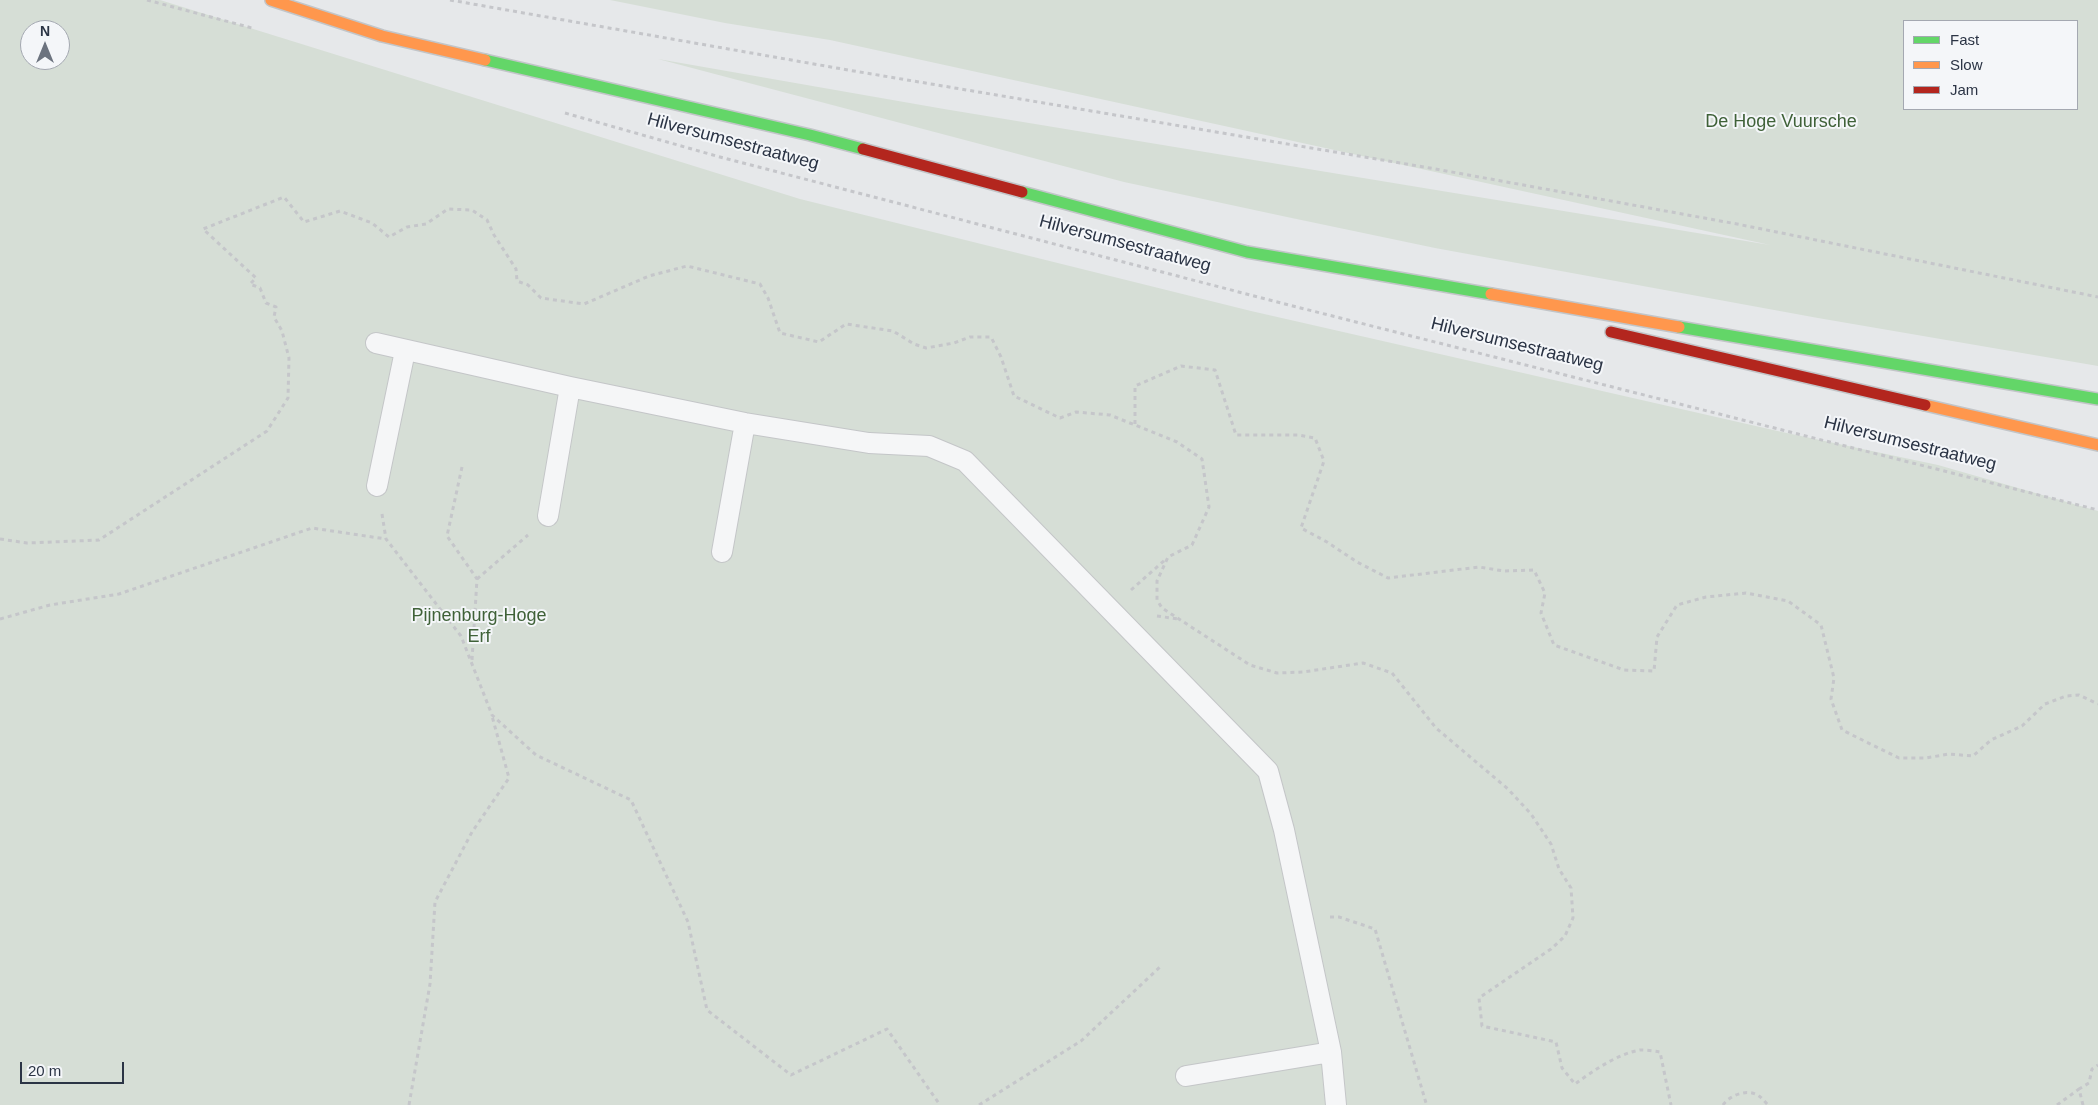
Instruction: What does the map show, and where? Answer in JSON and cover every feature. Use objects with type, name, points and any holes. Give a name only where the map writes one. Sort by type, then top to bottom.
[{"type":"main road","name":"Hilversumsestraatweg","points":[[271,0],[382,36],[810,136],[1247,252],[2098,398]]},
{"type":"main road","name":"Hilversumsestraatweg","points":[[1322,266],[1506,308]]},
{"type":"main road","name":"Hilversumsestraatweg","points":[[1603,331],[2098,445]]},
{"type":"lane","points":[[376,343],[570,387],[745,423],[869,443],[929,446],[966,461],[1268,772],[1284,830],[1331,1052],[1336,1105]]},
{"type":"lane","points":[[377,486],[406,351]]},
{"type":"lane","points":[[548,516],[570,387]]},
{"type":"lane","points":[[722,552],[745,423]]},
{"type":"lane","points":[[1186,1076],[1331,1052]]},
{"type":"path","points":[[147,0],[252,28]]},
{"type":"path","points":[[450,0],[848,70],[1430,168],[1737,224],[2098,297]]},
{"type":"path","name":"Hilversumsestraatweg","points":[[558,112],[720,158],[2098,510]]},
{"type":"path","points":[[0,539],[27,544],[99,540],[268,431],[288,398],[289,358],[282,331],[274,317],[276,307],[266,303],[260,288],[250,284],[256,278],[203,229],[284,197],[304,222],[340,211],[372,224],[390,237],[407,228],[426,224],[448,209],[472,210],[487,220],[494,235],[516,269],[517,281],[528,285],[540,298],[584,304],[649,276],[687,266],[760,284],[768,298],[780,333],[819,342],[846,324],[893,331],[914,344],[926,348],[954,343],[970,337],[991,337],[1001,357],[1014,396],[1060,418],[1076,412],[1110,415],[1177,442],[1202,459],[1209,507],[1192,545],[1168,557],[1111,609]]},
{"type":"path","points":[[1135,424],[1135,386],[1181,366],[1215,370],[1236,435],[1298,435],[1315,438],[1324,461],[1302,528],[1357,562],[1388,578],[1479,567],[1504,571],[1534,570],[1545,593],[1542,614],[1554,645],[1624,670],[1654,671],[1657,637],[1677,605],[1706,597],[1746,593],[1788,601],[1821,625],[1834,678],[1830,698],[1842,730],[1899,758],[1926,758],[1949,754],[1974,756],[1990,740],[2022,726],[2045,704],[2066,696],[2079,694],[2098,704]]},
{"type":"path","points":[[462,467],[447,536],[477,579],[472,660]]},
{"type":"path","points":[[377,486],[386,539],[460,636],[472,660],[492,715],[509,778],[472,832],[435,902],[430,984],[409,1105]]},
{"type":"path","points":[[477,579],[548,516]]},
{"type":"path","points":[[0,619],[50,605],[119,594],[312,528],[386,539]]},
{"type":"path","points":[[1168,557],[1157,580],[1157,600],[1162,608],[1250,665],[1277,673],[1302,672],[1363,663],[1392,673],[1436,728],[1455,742],[1475,762],[1508,789],[1531,814],[1551,844],[1558,869],[1571,888],[1574,918],[1565,936],[1551,949],[1479,998],[1482,1026],[1556,1042],[1562,1068],[1575,1084],[1589,1074],[1640,1050],[1660,1052],[1671,1105]]},
{"type":"path","points":[[492,715],[536,755],[631,800],[688,922],[707,1010],[791,1075],[886,1029],[940,1105]]},
{"type":"path","points":[[1302,918],[1339,917],[1375,929],[1426,1103],[1429,1105]]},
{"type":"path","points":[[978,1105],[1081,1041],[1160,967]]},
{"type":"path","points":[[2057,1105],[2089,1083],[2092,1070],[2098,1065]]},
{"type":"path","points":[[2079,1089],[2082,1105]]},
{"type":"path","points":[[1723,1105],[1732,1097],[1750,1092],[1759,1096],[1768,1105]]},
{"type":"green space","name":"Pijnenburg-Hoge Erf","points":[[0,0],[160,0],[800,199],[1251,311],[1782,432],[1938,465],[2098,511],[2098,1105],[0,1105]]},
{"type":"green space","name":"De Hoge Vuursche","points":[[610,0],[2098,0],[2098,366],[1818,318],[1435,248],[1287,217],[1124,182],[658,59],[944,109],[1770,245],[830,40],[725,23]]},
{"type":"traffic: fast","points":[[485,60],[863,149]]},
{"type":"traffic: fast","points":[[1022,192],[1247,252],[1491,294]]},
{"type":"traffic: fast","points":[[1679,327],[2098,399]]},
{"type":"traffic: slow","points":[[271,0],[382,36],[485,60]]},
{"type":"traffic: slow","points":[[1491,294],[1679,327]]},
{"type":"traffic: slow","points":[[1925,405],[2098,445]]},
{"type":"traffic: jam","points":[[863,149],[1022,192]]},
{"type":"traffic: jam","points":[[1611,332],[1925,405]]}]
